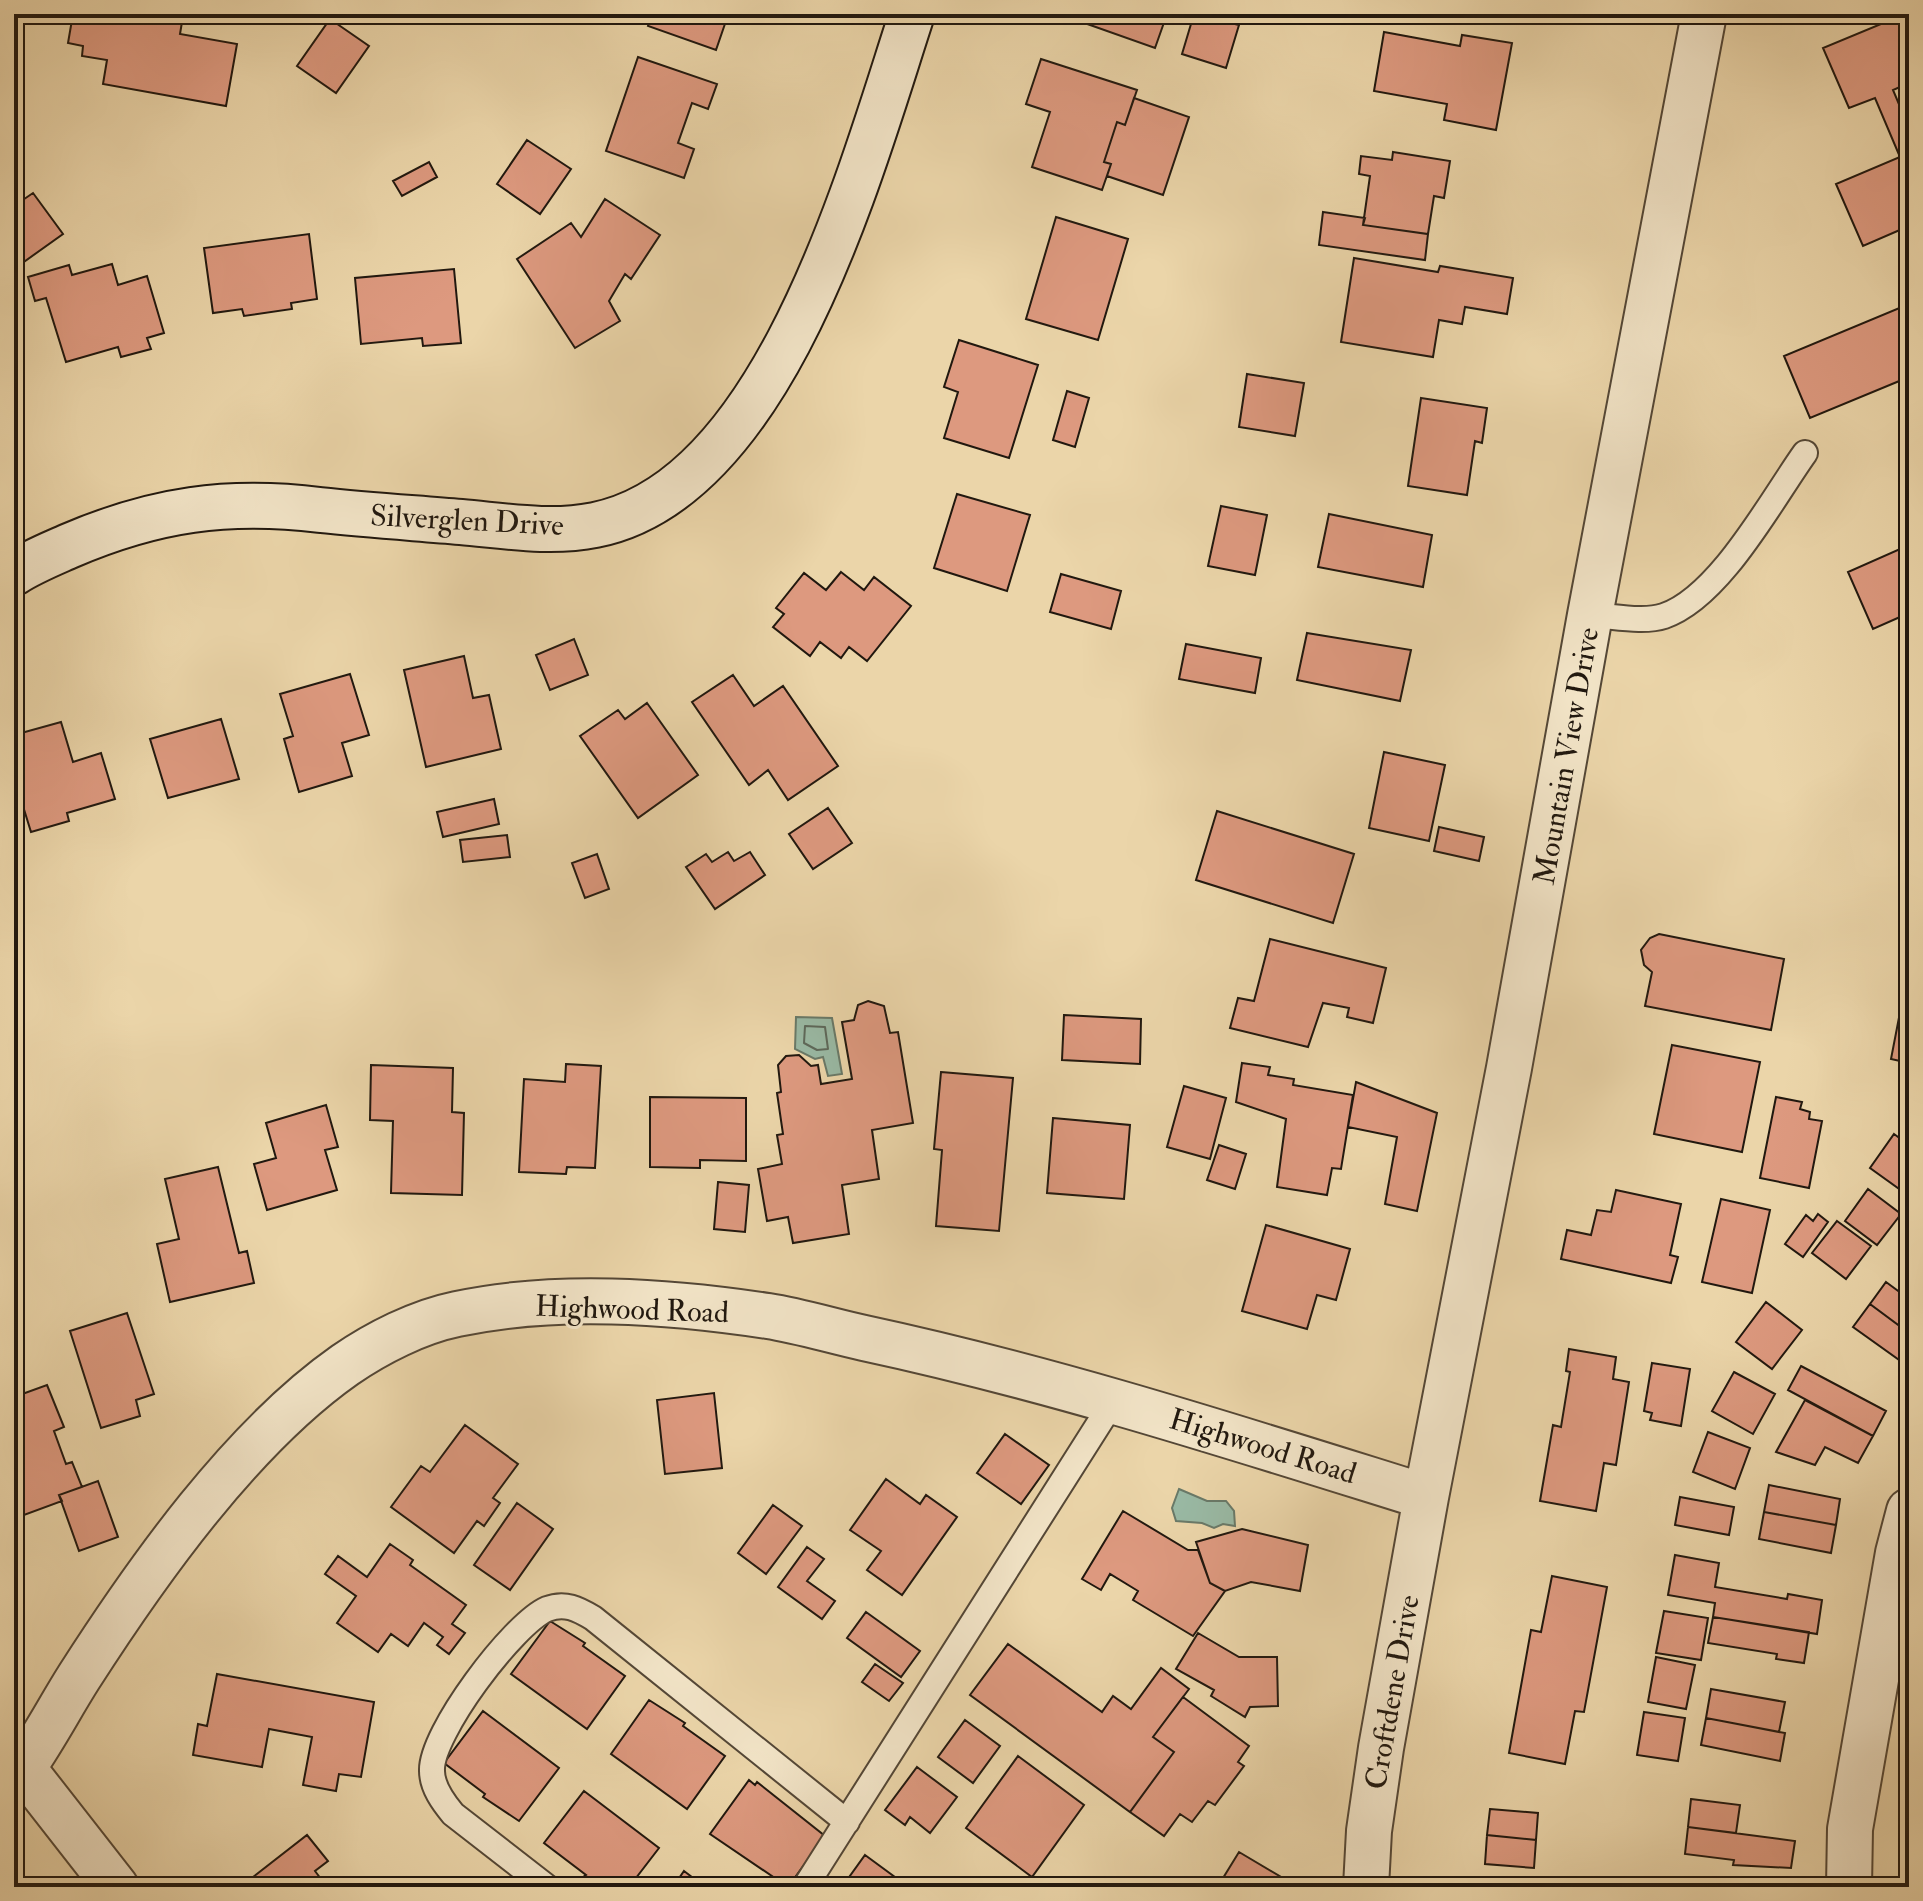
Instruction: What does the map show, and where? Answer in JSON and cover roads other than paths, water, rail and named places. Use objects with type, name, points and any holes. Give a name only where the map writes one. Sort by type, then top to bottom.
[{"type":"street","name":"Silverglen Drive","points":[[14,573],[89,538],[185,509],[265,504],[545,530],[596,525],[631,514],[664,495],[703,462],[743,415],[782,357],[825,263],[912,14]]},
{"type":"street","name":"Mountain View Drive","points":[[1426,1497],[1512,1053],[1590,615],[1704,14]]},
{"type":"street","name":"Highwood Road","points":[[18,1768],[50,1730],[77,1679],[172,1542],[286,1414],[369,1350],[453,1315],[542,1302],[689,1307],[771,1316],[981,1363],[1114,1400],[1426,1497]]},
{"type":"street","name":"Croftdene Drive","points":[[1366,1887],[1369,1831],[1381,1748],[1426,1497]]},
{"type":"street","points":[[1849,1887],[1850,1829],[1898,1553],[1909,1511]]},
{"type":"street","points":[[18,1768],[116,1887]]},
{"type":"lane","points":[[1590,615],[1652,618],[1688,603],[1722,570],[1805,453]]},
{"type":"lane","points":[[805,1887],[1114,1400]]},
{"type":"lane","points":[[547,1887],[453,1814],[440,1800],[431,1772],[436,1744],[446,1724],[508,1643],[528,1622],[548,1609],[572,1606],[593,1618],[847,1822]]},
{"type":"water","points":[[796,1017],[832,1018],[842,1074],[828,1076],[823,1057],[815,1059],[795,1049]]},
{"type":"water","points":[[1179,1489],[1207,1501],[1226,1501],[1234,1511],[1235,1526],[1223,1524],[1214,1528],[1202,1523],[1176,1521],[1172,1508]]}]
